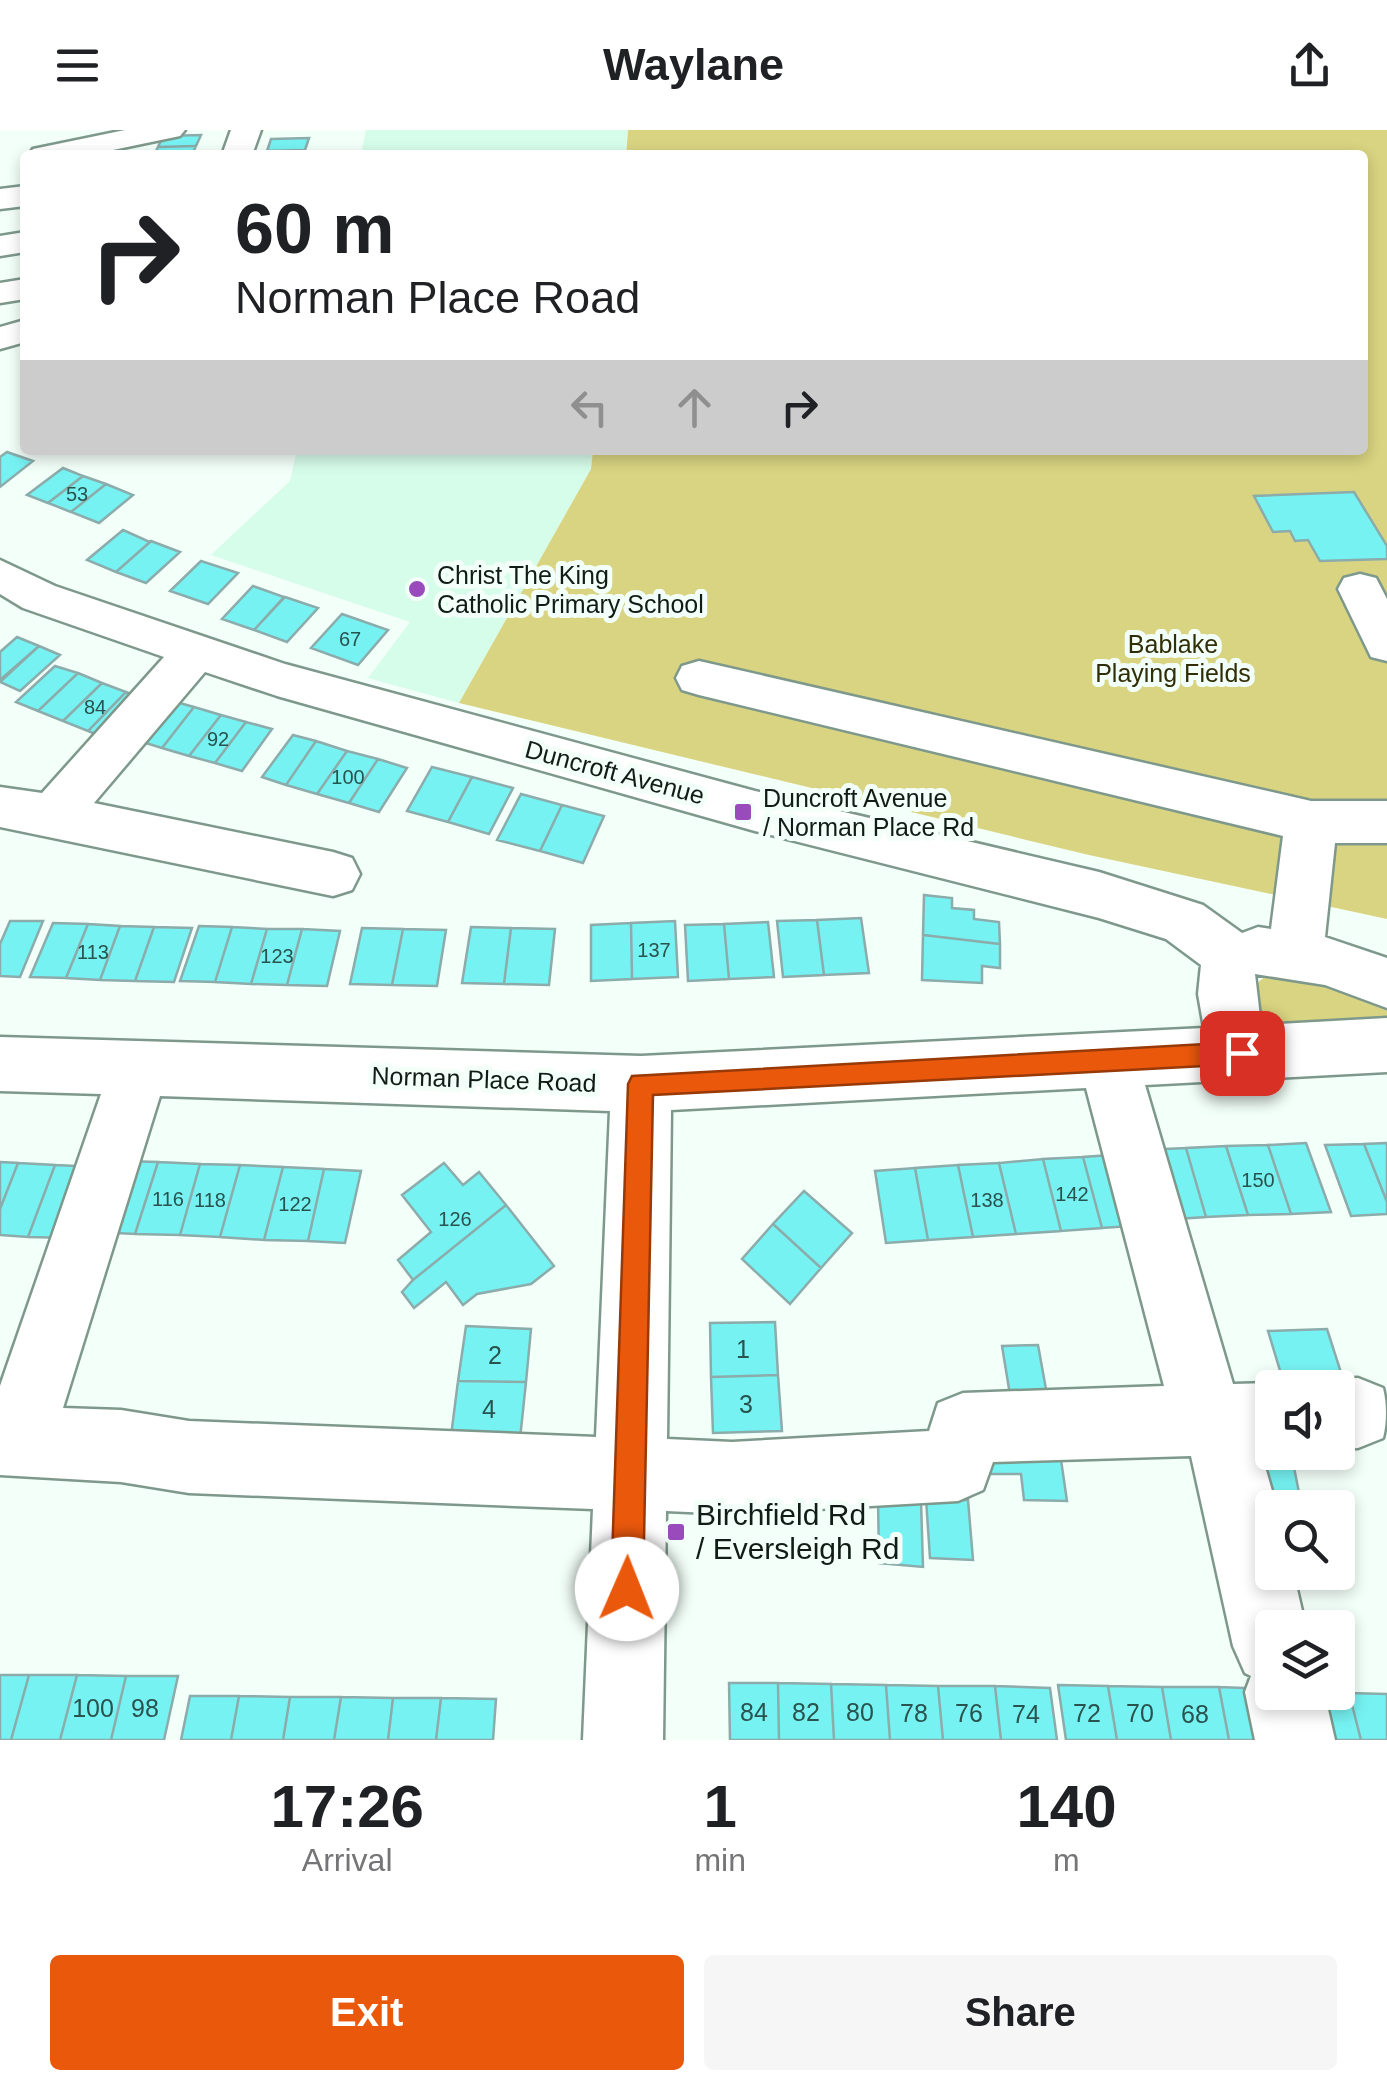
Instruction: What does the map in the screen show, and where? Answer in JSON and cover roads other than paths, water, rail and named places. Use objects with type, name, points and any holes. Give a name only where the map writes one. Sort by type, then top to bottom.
[{"type":"street","points":[[63,150],[115,136],[170,130]]},
{"type":"street","name":"Duncroft Avenue","points":[[0,575],[38,597],[194,654],[736,806],[1098,895],[1184,920],[1230,956]]},
{"type":"street","points":[[1360,589],[1387,645]]},
{"type":"street","points":[[53,816],[194,654]]},
{"type":"street","points":[[699,678],[1311,822],[1387,822]]},
{"type":"street","points":[[0,807],[334,874]]},
{"type":"street","points":[[1295,956],[1311,822]]},
{"type":"street","points":[[1242,1053],[1226,1009],[1224,983],[1230,956],[1260,950],[1295,956],[1324,961],[1387,983]]},
{"type":"street","name":"Norman Place Road","points":[[0,1064],[641,1084],[1387,1045]]},
{"type":"street","points":[[1108,1060],[1195,1376],[1244,1419]]},
{"type":"street","points":[[139,1069],[9,1440],[121,1446],[189,1457],[732,1478],[960,1447],[1244,1419]]},
{"type":"street","points":[[623,1740],[641,1084]]},
{"type":"street","points":[[1244,1419],[1232,1472],[1264,1610]]},
{"type":"street","points":[[1288,1710],[1295,1740]]},
{"type":"place","name":"Christ The King Catholic Primary School","points":[[417,589]]},
{"type":"place","name":"Duncroft Avenue / Norman Place Rd","points":[[743,812]]},
{"type":"place","name":"Birchfield Rd / Eversleigh Rd","points":[[676,1532]]},
{"type":"park label","name":"Bablake Playing Fields","points":[[1173,658]]}]
